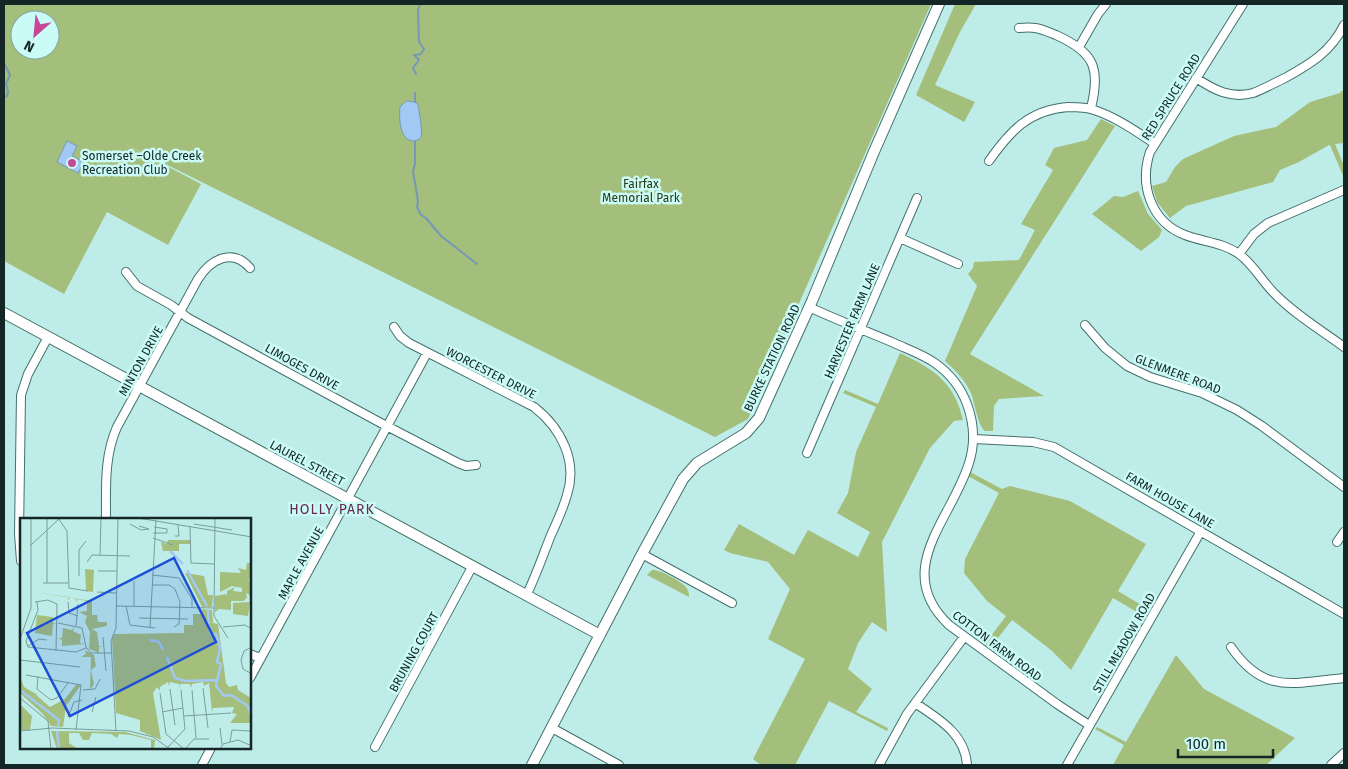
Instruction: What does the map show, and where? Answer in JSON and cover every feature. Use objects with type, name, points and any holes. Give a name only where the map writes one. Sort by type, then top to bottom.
[{"type":"street","name":"BURKE STATION ROAD","points":[[532,765],[642,554],[686,475],[703,459],[746,433],[759,418],[810,307],[873,154],[938,4]]},
{"type":"street","points":[[1079,46],[1106,4]]},
{"type":"street","name":"RED SPRUCE ROAD","points":[[1243,4],[1154,143],[1147,160],[1145,179],[1149,199],[1158,215],[1168,226],[1180,233],[1216,242],[1239,254],[1284,302],[1344,347]]},
{"type":"street","points":[[1196,78],[1211,88],[1227,94],[1244,95],[1260,90],[1321,57],[1336,40],[1344,25]]},
{"type":"street","points":[[1019,28],[1030,26],[1041,28],[1079,46],[1089,58],[1096,77],[1096,88],[1091,108]]},
{"type":"street","points":[[989,161],[1010,133],[1032,117],[1060,108],[1091,108],[1116,119],[1154,143]]},
{"type":"street","points":[[1239,254],[1254,234],[1268,223],[1344,190]]},
{"type":"street","name":"HARVESTER FARM LANE","points":[[807,454],[917,198]]},
{"type":"street","points":[[900,238],[958,264]]},
{"type":"street","name":"MINTON DRIVE","points":[[106,518],[107,462],[109,448],[117,427],[198,278],[210,265],[222,258],[232,257],[241,260],[250,268]]},
{"type":"street","name":"LIMOGES DRIVE","points":[[126,272],[137,286],[171,305],[180,313],[458,463],[466,466],[476,465]]},
{"type":"street","name":"COTTON FARM ROAD","points":[[810,307],[923,356],[945,371],[957,385],[970,414],[974,439],[966,472],[929,547],[925,568],[926,588],[934,606],[944,621],[1056,704],[1089,725]]},
{"type":"street","name":"LAUREL STREET","points":[[4,313],[600,635]]},
{"type":"street","name":"GLENMERE ROAD","points":[[1085,325],[1106,348],[1127,366],[1150,378],[1202,393],[1237,410],[1262,426],[1344,487]]},
{"type":"street","name":"WORCESTER DRIVE","points":[[394,327],[400,336],[409,343],[534,407],[548,419],[565,444],[570,468],[568,493],[527,594]]},
{"type":"street","points":[[20,548],[21,395],[28,374],[48,337]]},
{"type":"street","name":"MAPLE AVENUE","points":[[251,676],[427,353]]},
{"type":"street","name":"FARM HOUSE LANE","points":[[974,439],[1033,442],[1054,447],[1344,614]]},
{"type":"street","name":"STILL MEADOW ROAD","points":[[1067,765],[1201,531]]},
{"type":"street","points":[[1337,542],[1344,532]]},
{"type":"street","points":[[642,554],[732,602]]},
{"type":"street","name":"BRUNING COURT","points":[[375,747],[472,567]]},
{"type":"street","points":[[879,765],[897,730],[964,637]]},
{"type":"street","points":[[1231,647],[1248,668],[1273,681],[1296,683],[1344,678]]},
{"type":"street","points":[[251,654],[260,658]]},
{"type":"street","points":[[915,703],[955,733],[965,751],[967,765]]},
{"type":"street","points":[[552,728],[619,765]]},
{"type":"street","points":[[202,765],[211,749]]},
{"type":"street","points":[[1331,765],[1344,753]]},
{"type":"green space","name":"Fairfax Memorial Park","points":[[4,4],[931,4],[748,419],[715,437],[121,142],[201,184],[168,245],[107,212],[64,294],[4,261]]},
{"type":"green space","points":[[955,4],[976,4],[960,32],[935,85],[975,102],[964,122],[916,95]]},
{"type":"green space","points":[[1344,89],[1344,143],[1335,144],[1344,166],[1344,178],[1329,145],[1299,162],[1280,170],[1273,182],[1186,206],[1170,218],[1157,202],[1152,186],[1166,182],[1175,167],[1183,159],[1234,136],[1276,127],[1310,102],[1340,93]]},
{"type":"green space","points":[[1101,119],[1115,126],[970,354],[1044,396],[999,399],[994,406],[993,431],[985,431],[980,424],[968,387],[945,361],[977,286],[968,274],[973,268],[974,262],[1019,260],[1035,230],[1021,224],[1053,170],[1045,165],[1054,148],[1087,140]]},
{"type":"green space","points":[[1138,191],[1148,214],[1162,230],[1159,237],[1141,251],[1092,214],[1114,196],[1123,197]]},
{"type":"green space","points":[[900,353],[933,371],[941,378],[954,396],[963,420],[954,421],[930,448],[882,542],[887,632],[872,622],[858,643],[848,669],[872,689],[856,712],[888,728],[887,731],[829,701],[795,765],[761,765],[753,759],[805,659],[768,639],[790,589],[768,562],[724,550],[739,524],[794,555],[808,530],[858,557],[870,532],[837,513],[848,493],[856,452],[876,407],[843,393],[845,390],[878,404]]},
{"type":"green space","points":[[970,472],[1002,489],[1010,486],[1070,501],[1146,544],[1118,591],[1146,608],[1142,615],[1113,598],[1071,670],[1051,650],[1012,620],[990,648],[985,644],[1006,616],[987,601],[964,573],[965,559],[999,493],[968,476]]},
{"type":"green space","points":[[652,570],[664,573],[685,586],[688,589],[689,597],[647,575]]},
{"type":"green space","points":[[1176,655],[1204,689],[1295,738],[1266,765],[1113,765],[1124,745],[1095,729],[1097,727],[1126,742]]},
{"type":"water","points":[[406,101],[416,102],[418,105],[421,137],[415,141],[405,137],[401,128],[400,107]]},
{"type":"water","points":[[67,141],[77,146],[72,156],[84,162],[78,173],[57,162]]},
{"type":"waterway","points":[[416,74],[413,68],[419,60],[414,55],[421,54],[424,49],[419,42],[418,10],[420,4]]},
{"type":"waterway","points":[[4,63],[10,75],[6,84],[7,96],[4,97]]},
{"type":"waterway","points":[[415,93],[415,102]]},
{"type":"waterway","points":[[415,141],[415,164],[413,171],[418,201],[417,207],[421,215],[426,218],[441,236],[477,264]]},
{"type":"place","name":"Somerset –Olde Creek Recreation Club","points":[[72,163]]},
{"type":"district","name":"HOLLY PARK","points":[[332,509]]}]
